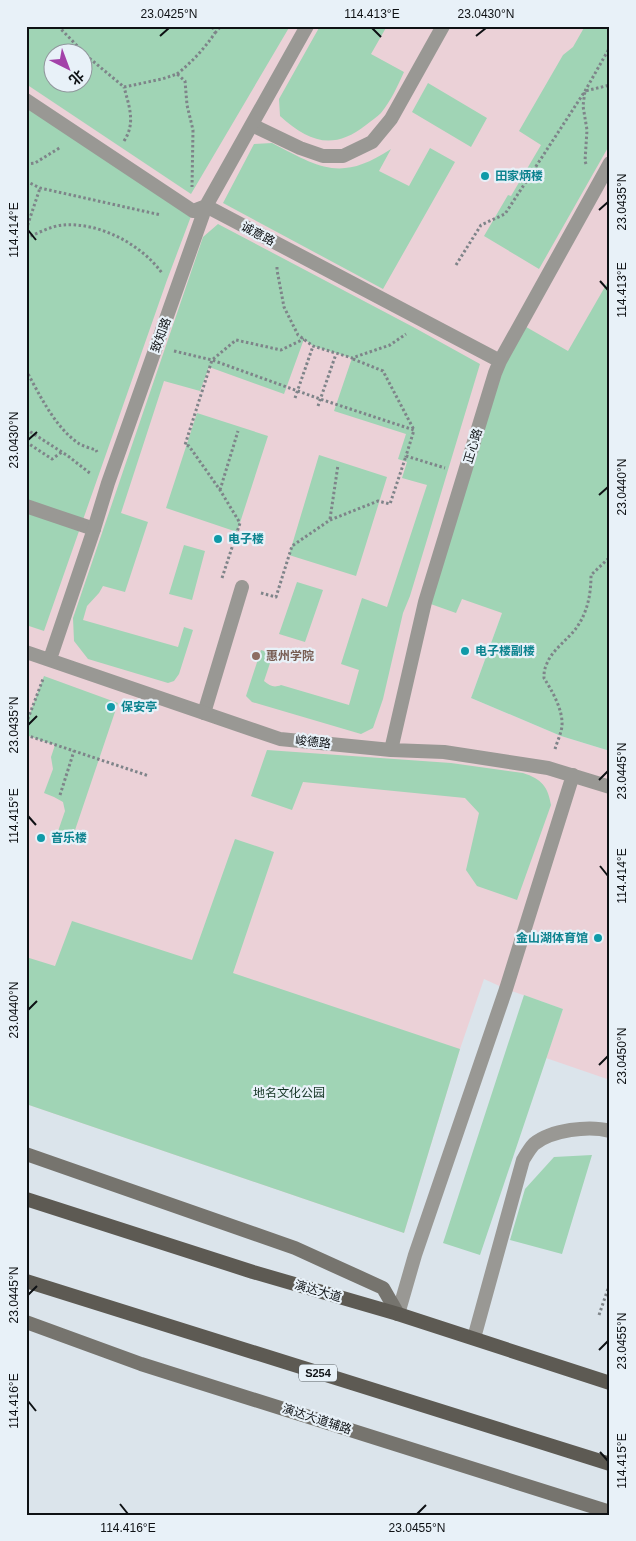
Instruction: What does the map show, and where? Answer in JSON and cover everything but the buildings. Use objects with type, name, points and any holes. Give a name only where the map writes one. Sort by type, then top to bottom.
[{"type":"main road","points":[[26,1154],[296,1248],[383,1288],[398,1314]]},
{"type":"main road","name":"演达大道","points":[[26,1198],[254,1272],[474,1338],[610,1383]]},
{"type":"main road","name":"S254","points":[[26,1281],[610,1464]]},
{"type":"main road","name":"演达大道辅路","points":[[26,1322],[142,1364],[610,1512]]},
{"type":"street","name":"致知路","points":[[50,660],[108,483],[206,206],[307,26]]},
{"type":"street","points":[[252,125],[300,148],[323,156],[343,156],[372,142],[391,119],[443,26]]},
{"type":"street","name":"诚意路","points":[[26,100],[193,211],[206,206],[500,361]]},
{"type":"street","name":"正心路","points":[[391,750],[425,602],[500,361],[610,163]]},
{"type":"street","points":[[26,506],[94,530]]},
{"type":"street","points":[[204,713],[242,588]]},
{"type":"street","name":"峻德路","points":[[26,652],[280,739],[391,750],[444,752],[548,768],[574,774],[610,787]]},
{"type":"street","points":[[398,1314],[415,1255],[508,980],[574,774]]},
{"type":"street","points":[[474,1338],[523,1160],[533,1144],[556,1132],[600,1128],[610,1131]]},
{"type":"path","points":[[58,26],[88,57],[124,87],[132,115],[129,134],[112,158]]},
{"type":"path","points":[[212,26],[216,33]]},
{"type":"path","points":[[124,87],[177,74],[191,63],[221,26]]},
{"type":"path","points":[[456,265],[481,225],[505,214],[585,91],[610,47]]},
{"type":"path","points":[[177,74],[185,82],[193,130],[191,194],[206,206]]},
{"type":"path","points":[[585,91],[610,85]]},
{"type":"path","points":[[585,91],[583,106],[587,130],[585,161],[596,186]]},
{"type":"path","points":[[26,164],[35,163],[62,146]]},
{"type":"path","points":[[26,181],[40,188],[167,218]]},
{"type":"path","points":[[26,230],[40,188]]},
{"type":"path","points":[[26,238],[44,230],[63,225],[85,226],[107,232],[122,238],[138,250],[157,266],[167,280]]},
{"type":"path","points":[[280,245],[277,270],[284,307],[298,335],[304,339],[313,346],[352,358],[383,371],[414,430],[390,504],[378,501],[330,520],[292,546],[276,597],[222,581],[240,523],[220,490],[189,446],[185,445],[212,360],[236,340],[281,350],[304,339]]},
{"type":"path","points":[[352,358],[390,345],[425,321]]},
{"type":"path","points":[[157,345],[212,360],[414,430]]},
{"type":"path","points":[[295,398],[313,346]]},
{"type":"path","points":[[318,406],[336,354]]},
{"type":"path","points":[[26,370],[44,402],[60,425],[78,444],[96,450],[100,456]]},
{"type":"path","points":[[26,429],[62,452],[98,480],[108,483]]},
{"type":"path","points":[[220,490],[238,431]]},
{"type":"path","points":[[26,442],[52,459],[62,452]]},
{"type":"path","points":[[406,456],[465,475]]},
{"type":"path","points":[[330,520],[338,465]]},
{"type":"path","points":[[548,768],[562,726],[560,712],[544,678],[546,666],[553,654],[578,626],[587,607],[592,575],[610,557]]},
{"type":"path","points":[[26,724],[50,660]]},
{"type":"path","points":[[26,735],[149,776]]},
{"type":"path","points":[[60,795],[74,751]]},
{"type":"path","points":[[599,1315],[610,1284]]},
{"type":"shaded area","name":"惠州学院","points":[[26,26],[610,26],[610,278],[502,613],[471,698],[561,736],[610,751],[610,1080],[546,1058],[563,1009],[506,989],[484,979],[460,1049],[404,1233],[26,1104]]},
{"type":"green space","points":[[26,26],[290,26],[191,194],[26,84]]},
{"type":"green space","points":[[320,26],[387,26],[371,54],[404,72],[381,113],[354,133],[332,140],[311,137],[280,116],[279,99]]},
{"type":"green space","points":[[585,26],[610,26],[610,144],[539,269],[484,236],[508,195],[511,196],[541,145],[519,131],[563,55],[573,47]]},
{"type":"green space","points":[[428,83],[487,118],[471,147],[412,112]]},
{"type":"green space","points":[[26,100],[193,211],[44,631],[26,625]]},
{"type":"green space","points":[[272,143],[318,165],[331,168],[358,166],[391,149],[379,171],[409,186],[430,148],[455,162],[383,289],[223,203],[254,144]]},
{"type":"green space","points":[[218,224],[480,364],[410,596],[403,613],[383,699],[373,728],[361,734],[252,702],[246,696],[261,650],[273,654],[264,681],[268,684],[274,686],[281,685],[349,705],[359,670],[341,664],[362,598],[387,607],[427,485],[402,478],[407,462],[398,459],[406,434],[334,411],[352,358],[313,346],[304,339],[284,394],[209,367],[200,391],[164,381],[121,513],[148,522],[125,592],[103,586],[87,606],[83,620],[178,647],[184,627],[193,630],[179,674],[174,681],[168,683],[88,659],[74,641],[73,618],[203,237]]},
{"type":"green space","points":[[610,278],[610,751],[561,736],[471,698],[502,613],[462,599],[456,613],[425,602],[500,361],[521,324],[568,351]]},
{"type":"green space","points":[[197,413],[268,436],[237,532],[166,508]]},
{"type":"green space","points":[[319,455],[387,477],[356,576],[289,555]]},
{"type":"green space","points":[[184,545],[205,551],[192,600],[169,594]]},
{"type":"green space","points":[[297,582],[323,590],[305,642],[279,634]]},
{"type":"green space","points":[[44,676],[118,703],[71,842],[56,837],[65,811],[63,802],[44,793],[53,769],[51,757],[55,745],[26,735],[26,724]]},
{"type":"green space","points":[[267,750],[451,763],[523,773],[535,778],[546,789],[551,805],[517,900],[477,886],[466,870],[479,813],[465,798],[303,782],[292,810],[251,796]]},
{"type":"green space","name":"地名文化公园","points":[[235,839],[274,852],[233,973],[460,1049],[404,1233],[26,1104],[26,957],[55,966],[72,921],[192,960]]},
{"type":"green space","points":[[524,995],[563,1009],[480,1255],[443,1243]]},
{"type":"green space","points":[[592,1155],[562,1254],[510,1240],[525,1189],[554,1157]]},
{"type":"place","name":"田家炳楼","points":[[485,176]]},
{"type":"place","name":"电子楼","points":[[218,539]]},
{"type":"place","name":"电子楼副楼","points":[[465,651]]},
{"type":"place","name":"惠州学院","points":[[256,656]]},
{"type":"place","name":"保安亭","points":[[111,707]]},
{"type":"place","name":"音乐楼","points":[[41,838]]},
{"type":"place","name":"金山湖体育馆","points":[[598,938]]}]
